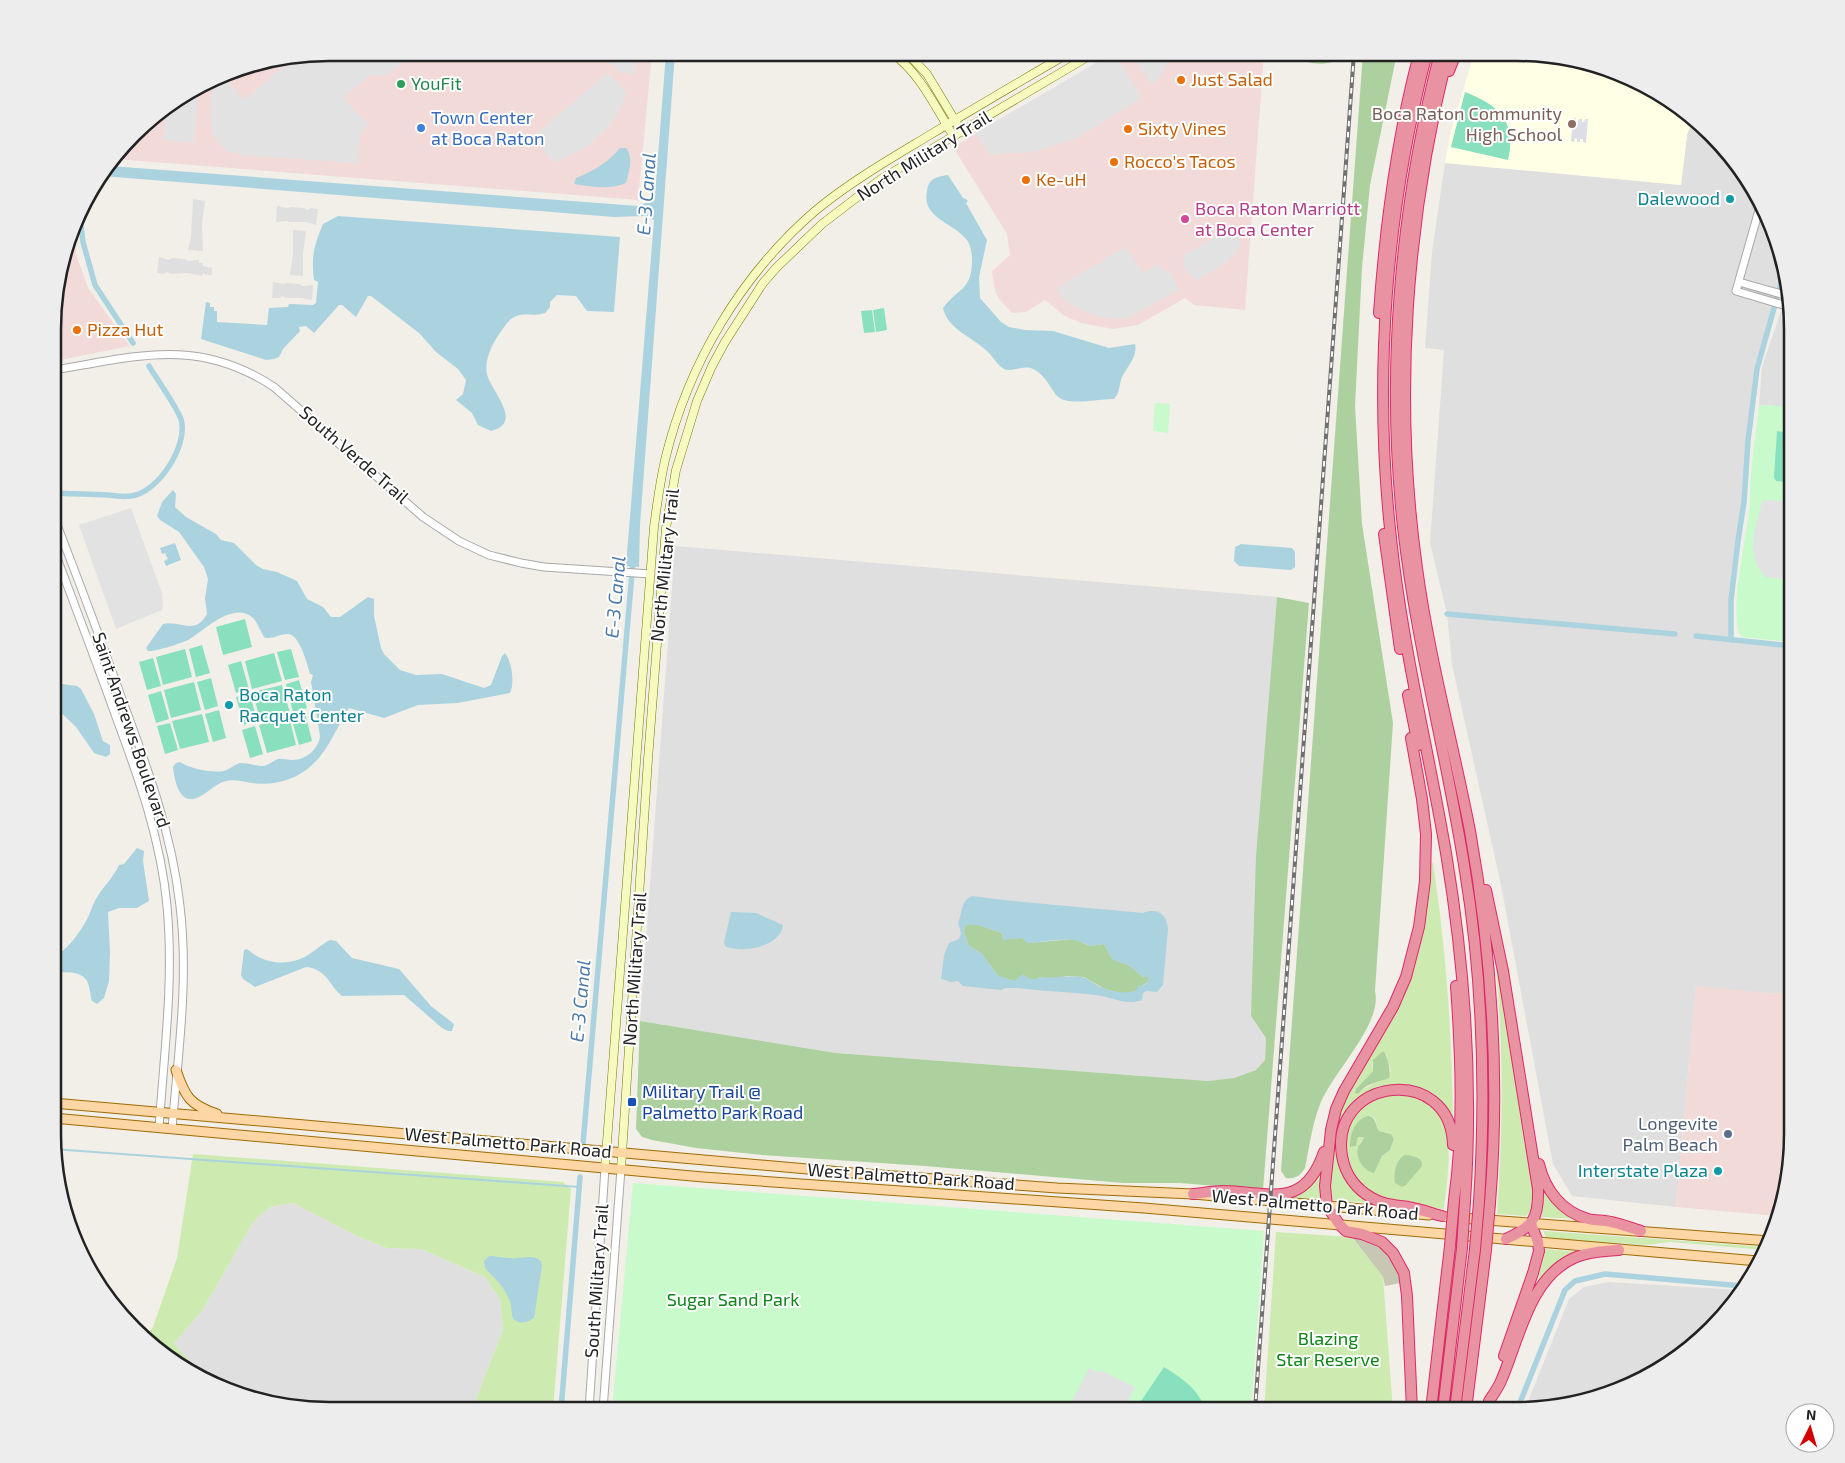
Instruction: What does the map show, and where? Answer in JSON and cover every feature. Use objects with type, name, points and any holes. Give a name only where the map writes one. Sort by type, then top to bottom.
[{"type":"highway","points":[[1418,61],[1405,109],[1389,208],[1381,286],[1377,382],[1378,469],[1385,547],[1397,634],[1439,852],[1451,939],[1458,1035],[1459,1121],[1457,1179],[1460,1200]]},
{"type":"highway","points":[[1425,61],[1405,158],[1391,252],[1384,343],[1384,440],[1391,536],[1400,607],[1446,851],[1459,948],[1468,1073],[1466,1187],[1460,1200],[1450,1246],[1432,1402]]},
{"type":"highway","points":[[1438,61],[1420,144],[1405,241],[1398,356],[1398,453],[1402,519],[1414,611],[1424,669],[1458,832],[1476,950],[1483,1068],[1482,1148],[1484,1202]]},
{"type":"highway","points":[[1446,61],[1436,104],[1419,199],[1410,278],[1406,356],[1407,453],[1412,528],[1422,605],[1470,831],[1485,887],[1503,972],[1538,1188],[1537,1206],[1532,1224],[1539,1251],[1489,1402]]},
{"type":"highway","points":[[1436,104],[1453,61]]},
{"type":"highway","points":[[1193,1194],[1223,1191],[1280,1196],[1294,1191],[1309,1181],[1316,1170],[1340,1099],[1378,1036],[1400,992],[1412,958],[1425,889],[1426,834],[1410,731],[1412,715]]},
{"type":"highway","points":[[1467,1402],[1484,1202],[1494,1138],[1494,1060],[1491,992],[1482,907],[1470,831]]},
{"type":"highway","points":[[1442,1216],[1408,1207],[1383,1204],[1367,1195],[1355,1184],[1345,1166],[1341,1147],[1344,1127],[1355,1108],[1373,1094],[1395,1089],[1417,1092],[1436,1104],[1448,1120],[1452,1135],[1460,1200],[1462,1248],[1444,1402]]},
{"type":"highway","points":[[1522,1094],[1541,1171],[1548,1188],[1557,1200],[1567,1210],[1586,1218],[1610,1222],[1640,1231]]},
{"type":"highway","points":[[1459,1121],[1466,1187]]},
{"type":"highway","points":[[1331,1130],[1325,1179],[1327,1206],[1346,1231],[1362,1234],[1382,1242],[1393,1253],[1401,1266],[1407,1289],[1412,1402]]},
{"type":"highway","points":[[1506,1239],[1523,1231],[1532,1224]]},
{"type":"highway","points":[[1457,1402],[1480,1250]]},
{"type":"highway","points":[[1490,1402],[1532,1302],[1545,1280],[1559,1267],[1576,1257],[1619,1250]]},
{"type":"main road","points":[[902,61],[920,81],[954,137]]},
{"type":"main road","points":[[915,61],[927,74],[962,132]]},
{"type":"main road","name":"North Military Trail","points":[[606,1152],[642,696],[647,574],[660,484],[672,435],[696,370],[729,310],[768,258],[816,211],[876,167],[1055,61]]},
{"type":"main road","name":"North Military Trail","points":[[622,1153],[664,551],[670,501],[684,441],[697,401],[712,366],[737,322],[763,283],[802,241],[881,179],[1081,61]]},
{"type":"main road","points":[[642,696],[646,705],[652,711]]},
{"type":"main road","points":[[176,1070],[184,1091],[191,1102],[200,1108],[232,1119]]},
{"type":"main road","name":"West Palmetto Park Road","points":[[61,1104],[606,1152],[1057,1188],[1193,1194],[1532,1224],[1761,1241]]},
{"type":"main road","name":"West Palmetto Park Road","points":[[61,1119],[605,1168],[1339,1224],[1752,1261]]},
{"type":"main road","points":[[387,1148],[388,1133]]},
{"type":"main road","name":"South Military Trail","points":[[605,1168],[606,1152]]},
{"type":"main road","name":"South Military Trail","points":[[621,1169],[622,1153]]},
{"type":"main road","points":[[953,1194],[954,1180]]},
{"type":"street","points":[[1758,215],[1736,290],[1782,304]]},
{"type":"street","points":[[1738,282],[1781,294]]},
{"type":"street","name":"South Verde Trail","points":[[61,369],[163,353],[193,354],[231,364],[249,371],[274,387],[423,517],[459,541],[489,554],[521,563],[647,574]]},
{"type":"street","name":"Saint Andrews Boulevard","points":[[61,536],[151,778],[172,855],[180,908],[183,961],[172,1129]]},
{"type":"street","name":"Saint Andrews Boulevard","points":[[61,569],[138,778],[149,811],[159,854],[167,907],[170,960],[168,1015],[159,1128]]},
{"type":"street","name":"South Military Trail","points":[[590,1402],[605,1168]]},
{"type":"street","name":"South Military Trail","points":[[604,1402],[621,1169]]},
{"type":"shaded area","name":"Town Center at Boca Raton","points":[[329,61],[651,61],[638,200],[122,160],[140,140],[180,106],[211,89],[243,75],[277,66]]},
{"type":"shaded area","points":[[329,61],[404,61],[386,76],[370,75],[343,98],[369,125],[360,134],[358,163],[241,155],[228,151],[218,142],[212,132],[210,115],[212,88],[228,82],[244,100],[285,65]]},
{"type":"shaded area","points":[[609,61],[635,61],[634,74],[619,72]]},
{"type":"shaded area","points":[[1099,61],[1263,61],[1245,310],[1194,305],[1185,298],[1138,325],[1113,329],[1081,323],[1065,316],[1045,300],[1026,312],[1012,313],[999,299],[995,291],[992,271],[1010,255],[1007,234],[953,147]]},
{"type":"shaded area","points":[[1099,61],[1120,61],[1141,96],[1138,100],[1077,138],[1036,151],[1003,153],[990,156],[976,133]]},
{"type":"shaded area","points":[[1137,61],[1170,61],[1155,83],[1151,85]]},
{"type":"shaded area","name":"Boca Raton Community High School","points":[[1472,61],[1533,62],[1568,66],[1602,75],[1650,97],[1665,106],[1690,126],[1687,135],[1681,185],[1445,163],[1451,131]]},
{"type":"shaded area","points":[[606,74],[609,74],[626,92],[626,96],[612,123],[588,146],[555,163],[534,140],[535,135]]},
{"type":"shaded area","points":[[198,96],[194,143],[163,140],[165,118]]},
{"type":"shaded area","points":[[1573,118],[1576,118],[1576,121],[1582,119],[1582,122],[1588,119],[1586,143],[1583,142],[1583,139],[1580,139],[1580,142],[1577,142],[1575,138],[1574,142],[1571,141]]},
{"type":"shaded area","points":[[1690,126],[1717,153],[1739,180],[1756,211],[1770,243],[1780,286],[1757,369],[1730,622],[1731,640],[1784,645],[1784,994],[1696,987],[1676,1207],[1572,1196],[1553,1164],[1501,885],[1452,665],[1447,614],[1430,543],[1444,350],[1425,348],[1432,252],[1445,163],[1681,185],[1687,135]]},
{"type":"shaded area","points":[[193,199],[205,201],[202,223],[203,251],[188,250],[191,237]]},
{"type":"shaded area","points":[[277,206],[304,208],[307,210],[311,208],[318,209],[316,225],[306,222],[276,222]]},
{"type":"shaded area","points":[[293,230],[306,231],[303,276],[290,275],[293,254]]},
{"type":"shaded area","points":[[1223,233],[1241,236],[1239,247],[1228,261],[1199,279],[1194,279],[1183,266],[1184,255]]},
{"type":"shaded area","points":[[75,242],[76,254],[88,288],[130,346],[61,360],[62,312],[66,277]]},
{"type":"shaded area","points":[[1126,247],[1143,273],[1159,264],[1163,270],[1170,272],[1179,290],[1128,318],[1100,317],[1066,302],[1056,288]]},
{"type":"shaded area","points":[[159,257],[169,260],[172,258],[188,261],[199,260],[199,263],[203,263],[203,266],[212,268],[212,275],[207,273],[207,276],[203,273],[202,276],[187,273],[157,273]]},
{"type":"shaded area","points":[[273,282],[303,286],[313,285],[312,300],[282,296],[272,298]]},
{"type":"shaded area","points":[[1781,311],[1783,312],[1784,407],[1759,405],[1762,367]]},
{"type":"shaded area","points":[[1762,501],[1784,501],[1784,579],[1765,577],[1757,566],[1753,550],[1754,534]]},
{"type":"shaded area","points":[[131,508],[162,593],[163,605],[162,610],[116,629],[79,525]]},
{"type":"shaded area","points":[[675,546],[1277,597],[1251,1016],[1266,1038],[1265,1060],[1256,1070],[1234,1078],[1208,1081],[836,1053],[640,1021]]},
{"type":"shaded area","points":[[1696,986],[1784,994],[1784,1134],[1779,1186],[1771,1215],[1676,1207]]},
{"type":"shaded area","points":[[293,1203],[357,1236],[387,1248],[421,1249],[485,1277],[500,1299],[503,1330],[475,1402],[329,1402],[277,1397],[243,1388],[192,1364],[174,1343],[202,1311],[253,1222],[270,1207]]},
{"type":"shaded area","points":[[1352,1237],[1375,1238],[1389,1249],[1406,1282],[1385,1286],[1383,1277]]},
{"type":"shaded area","points":[[1609,1282],[1734,1290],[1692,1335],[1665,1357],[1650,1366],[1602,1388],[1585,1393],[1568,1397],[1528,1401],[1569,1299],[1584,1287]]},
{"type":"shaded area","points":[[1089,1368],[1099,1373],[1100,1370],[1135,1387],[1128,1402],[1072,1401]]},
{"type":"green space","points":[[1302,61],[1334,61],[1325,64]]},
{"type":"green space","points":[[1362,61],[1395,61],[1370,185],[1362,268],[1355,406],[1362,524],[1393,723],[1375,1004],[1364,1034],[1334,1079],[1319,1107],[1305,1168],[1301,1173],[1292,1178],[1286,1178],[1281,1171]]},
{"type":"green space","points":[[1465,92],[1487,103],[1503,117],[1510,135],[1508,160],[1451,147]]},
{"type":"green space","points":[[884,308],[887,330],[876,332],[873,310]]},
{"type":"green space","points":[[872,310],[875,332],[864,333],[861,311]]},
{"type":"green space","points":[[1155,403],[1170,404],[1168,433],[1153,431]]},
{"type":"green space","points":[[1759,405],[1784,407],[1784,641],[1741,637],[1737,627],[1737,595],[1749,512]]},
{"type":"green space","points":[[1777,431],[1784,432],[1784,482],[1776,481],[1774,477]]},
{"type":"green space","points":[[1277,597],[1309,603],[1263,1190],[1180,1183],[1123,1183],[925,1166],[762,1155],[696,1148],[642,1137],[636,1129],[640,1021],[836,1053],[1208,1081],[1234,1078],[1256,1070],[1265,1060],[1266,1038],[1251,1016],[1256,856]]},
{"type":"green space","points":[[245,619],[252,647],[223,655],[216,627]]},
{"type":"green space","points":[[202,645],[210,673],[196,677],[189,649]]},
{"type":"green space","points":[[185,649],[192,677],[163,685],[156,657]]},
{"type":"green space","points":[[291,649],[299,677],[285,680],[277,652]]},
{"type":"green space","points":[[274,653],[282,681],[252,689],[245,661]]},
{"type":"green space","points":[[153,658],[161,686],[147,690],[139,662]]},
{"type":"green space","points":[[241,661],[249,689],[236,693],[228,665]]},
{"type":"green space","points":[[211,678],[218,706],[205,710],[197,682]]},
{"type":"green space","points":[[299,680],[307,708],[293,712],[286,684]]},
{"type":"green space","points":[[194,682],[201,710],[171,718],[164,690]]},
{"type":"green space","points":[[282,685],[290,713],[260,720],[253,692]]},
{"type":"green space","points":[[161,691],[169,719],[156,723],[148,695]]},
{"type":"green space","points":[[250,694],[257,721],[244,725],[236,697]]},
{"type":"green space","points":[[219,710],[226,738],[213,742],[205,714]]},
{"type":"green space","points":[[305,713],[312,741],[299,745],[291,717]]},
{"type":"green space","points":[[202,714],[209,742],[180,749],[172,721]]},
{"type":"green space","points":[[289,717],[296,745],[267,753],[259,725]]},
{"type":"green space","points":[[170,723],[178,750],[165,754],[157,726]]},
{"type":"green space","points":[[255,726],[263,754],[250,758],[242,730]]},
{"type":"green space","points":[[1429,863],[1433,863],[1447,991],[1453,1120],[1439,1101],[1410,1088],[1352,1108],[1339,1157],[1369,1203],[1333,1200],[1329,1183],[1334,1130],[1341,1105],[1393,1015]],"holes":[[[1386,1055],[1391,1071],[1378,1081],[1355,1091],[1373,1071],[1372,1062]]]},
{"type":"green space","points":[[965,925],[978,925],[1002,933],[1003,939],[1022,938],[1028,943],[1075,939],[1089,946],[1104,944],[1112,959],[1130,966],[1143,977],[1149,977],[1148,981],[1136,991],[1124,994],[1105,989],[1084,977],[1067,976],[1051,979],[1039,977],[1038,979],[1014,981],[998,976],[982,954],[968,945],[964,932]]},
{"type":"green space","points":[[1495,959],[1499,959],[1532,1185],[1533,1201],[1530,1212],[1526,1216],[1497,1214],[1502,1086]]},
{"type":"green space","points":[[1383,1051],[1389,1064],[1389,1078],[1368,1086],[1358,1094],[1355,1093],[1356,1089],[1373,1071],[1373,1060]]},
{"type":"green space","points":[[1407,1093],[1428,1102],[1438,1112],[1444,1125],[1449,1152],[1444,1209],[1399,1205],[1383,1201],[1355,1181],[1345,1152],[1349,1124],[1357,1111],[1376,1097]],"holes":[[[1371,1116],[1375,1119],[1379,1131],[1389,1133],[1394,1139],[1390,1150],[1382,1156],[1375,1168],[1359,1146],[1364,1137],[1358,1137],[1356,1146],[1350,1147],[1353,1134],[1365,1117]]]},
{"type":"green space","points":[[1367,1116],[1374,1119],[1379,1131],[1391,1134],[1394,1139],[1390,1150],[1382,1156],[1374,1173],[1366,1170],[1359,1160],[1357,1151],[1364,1137],[1358,1137],[1356,1146],[1350,1147],[1354,1128],[1359,1121]]},
{"type":"green space","points":[[193,1154],[563,1182],[571,1189],[554,1402],[475,1402],[503,1330],[500,1299],[485,1277],[421,1249],[387,1248],[357,1236],[293,1203],[270,1207],[253,1222],[202,1311],[174,1343],[192,1364],[180,1357],[149,1332],[153,1327],[177,1258]]},
{"type":"green space","points":[[1405,1155],[1419,1159],[1422,1166],[1406,1185],[1402,1187],[1395,1183],[1394,1175],[1397,1163]]},
{"type":"green space","points":[[1320,1174],[1320,1199],[1290,1197],[1307,1189]]},
{"type":"green space","name":"Sugar Sand Park","points":[[633,1183],[1264,1231],[1252,1402],[613,1402]]},
{"type":"green space","points":[[1542,1185],[1575,1219],[1541,1217],[1543,1206]]},
{"type":"green space","points":[[1543,1231],[1758,1246],[1757,1249],[1670,1242],[1646,1245],[1546,1238]]},
{"type":"green space","name":"Blazing Star Reserve","points":[[1276,1232],[1352,1237],[1383,1277],[1392,1402],[1265,1402]]},
{"type":"green space","points":[[1545,1249],[1580,1252],[1561,1262],[1536,1287],[1542,1265]]},
{"type":"green space","points":[[1164,1367],[1189,1385],[1202,1402],[1140,1402]]},
{"type":"water","points":[[665,61],[674,61],[640,525],[639,567],[626,566],[654,220],[644,216],[614,217],[109,177],[117,167],[638,206],[651,201],[655,195]]},
{"type":"water","points":[[620,148],[626,148],[630,156],[626,183],[607,187],[574,184],[576,178],[600,166]]},
{"type":"water","points":[[948,175],[963,198],[968,201],[966,203],[987,240],[979,277],[980,298],[1001,322],[1009,327],[1025,330],[1053,331],[1109,348],[1135,344],[1134,357],[1122,377],[1114,399],[1075,402],[1064,400],[1056,395],[1038,372],[1029,368],[1004,369],[988,352],[955,328],[950,322],[943,308],[967,283],[970,278],[972,261],[968,241],[961,233],[934,214],[926,200],[929,183],[937,178]]},
{"type":"water","points":[[338,216],[620,237],[614,312],[587,311],[576,296],[557,295],[550,302],[550,307],[545,313],[518,316],[510,320],[494,343],[487,363],[486,369],[489,381],[503,406],[505,414],[505,421],[501,427],[491,431],[478,425],[472,413],[456,400],[463,394],[466,380],[458,369],[436,352],[419,333],[371,296],[368,296],[356,317],[342,305],[339,305],[314,333],[306,326],[299,327],[300,331],[283,349],[279,357],[274,359],[266,360],[201,339],[206,302],[210,303],[210,307],[214,307],[214,311],[217,311],[217,322],[267,325],[269,308],[288,307],[289,304],[313,305],[316,303],[318,282],[314,280],[313,258],[315,245],[323,224]]},
{"type":"water","points":[[173,490],[176,494],[175,507],[186,517],[216,534],[221,540],[234,543],[256,565],[297,581],[307,599],[323,607],[331,617],[340,617],[368,597],[374,599],[374,616],[381,648],[384,654],[400,670],[416,675],[442,674],[484,688],[491,685],[502,656],[505,653],[512,673],[512,689],[510,693],[458,703],[418,705],[384,718],[349,708],[318,759],[299,775],[284,781],[268,784],[236,780],[226,781],[194,799],[185,797],[175,781],[173,767],[176,763],[180,762],[207,771],[224,771],[241,763],[263,766],[278,759],[298,760],[311,753],[317,745],[320,736],[311,682],[313,675],[310,674],[302,651],[293,636],[286,634],[265,638],[253,618],[245,613],[237,613],[219,619],[188,640],[156,650],[148,651],[146,648],[163,624],[192,626],[202,621],[207,614],[205,598],[208,579],[204,567],[179,532],[157,516],[162,502]]},
{"type":"water","points":[[175,543],[181,560],[166,566],[164,561],[168,559],[165,553],[162,554],[160,548]]},
{"type":"water","points":[[1241,544],[1292,548],[1295,552],[1295,567],[1291,570],[1239,566],[1234,561],[1235,547]]},
{"type":"water","points":[[61,684],[77,686],[81,689],[94,714],[103,741],[110,745],[110,754],[106,757],[94,753],[76,727],[61,713]]},
{"type":"water","points":[[137,848],[144,851],[143,861],[149,901],[137,908],[119,908],[108,912],[109,981],[104,998],[97,1004],[92,1001],[88,983],[84,977],[77,973],[61,972],[61,952],[74,939],[87,920],[94,902],[119,865],[124,864]]},
{"type":"water","points":[[973,896],[1143,913],[1148,911],[1157,912],[1164,916],[1168,929],[1163,985],[1157,992],[1147,991],[1143,993],[1142,1000],[1131,1002],[1086,994],[1015,988],[1001,990],[963,986],[958,981],[951,982],[941,979],[944,955],[949,943],[959,939],[961,933],[958,923],[964,903]],"holes":[[[965,925],[978,925],[1002,933],[1003,940],[1022,938],[1028,943],[1075,940],[1089,946],[1104,944],[1112,959],[1130,966],[1143,977],[1149,977],[1148,981],[1143,986],[1139,985],[1136,991],[1121,992],[1103,988],[1081,977],[1039,977],[1038,979],[1030,979],[1023,974],[1014,981],[998,976],[982,954],[968,945],[964,932]]]},
{"type":"water","points":[[731,912],[756,913],[783,925],[781,933],[775,939],[759,947],[741,949],[725,946],[724,942]]},
{"type":"water","points":[[330,940],[336,941],[352,958],[399,969],[431,1006],[454,1024],[452,1031],[442,1028],[404,995],[342,996],[323,974],[313,968],[306,967],[255,987],[243,979],[241,975],[244,950],[247,949],[265,960],[286,962],[304,957]]},
{"type":"water","points":[[489,1256],[533,1257],[541,1261],[542,1266],[534,1318],[520,1323],[513,1319],[511,1304],[507,1294],[485,1268],[484,1261]]},
{"type":"waterway","points":[[81,229],[95,285],[133,343]]},
{"type":"waterway","points":[[1731,640],[1731,600],[1744,502],[1748,441],[1757,369],[1780,286]]},
{"type":"waterway","points":[[61,493],[131,496],[141,493],[151,486],[169,466],[180,442],[181,419],[149,366]]},
{"type":"waterway","name":"E-3 Canal","points":[[583,1144],[633,561]]},
{"type":"waterway","points":[[1447,614],[1675,634]]},
{"type":"waterway","points":[[1696,636],[1784,645]]},
{"type":"waterway","points":[[62,1150],[579,1187]]},
{"type":"waterway","name":"E-3 Canal","points":[[562,1402],[580,1177]]},
{"type":"waterway","points":[[1520,1402],[1565,1290],[1575,1281],[1605,1274],[1737,1285]]},
{"type":"railway","points":[[1256,1402],[1353,61]]},
{"type":"place","name":"Just Salad","points":[[1181,80]]},
{"type":"place","name":"YouFit","points":[[401,84]]},
{"type":"place","name":"Boca Raton Community High School","points":[[1572,124]]},
{"type":"place","name":"Town Center at Boca Raton","points":[[421,128]]},
{"type":"place","name":"Sixty Vines","points":[[1128,129]]},
{"type":"place","name":"Rocco's Tacos","points":[[1114,162]]},
{"type":"place","name":"Ke-uH","points":[[1026,180]]},
{"type":"place","name":"Dalewood","points":[[1730,199]]},
{"type":"place","name":"Boca Raton Marriott at Boca Center","points":[[1185,219]]},
{"type":"place","name":"Pizza Hut","points":[[77,330]]},
{"type":"place","name":"Boca Raton Racquet Center","points":[[229,705]]},
{"type":"place","name":"Military Trail @ Palmetto Park Road","points":[[632,1102]]},
{"type":"place","name":"Longevite Palm Beach","points":[[1728,1134]]},
{"type":"place","name":"Interstate Plaza","points":[[1718,1171]]}]
